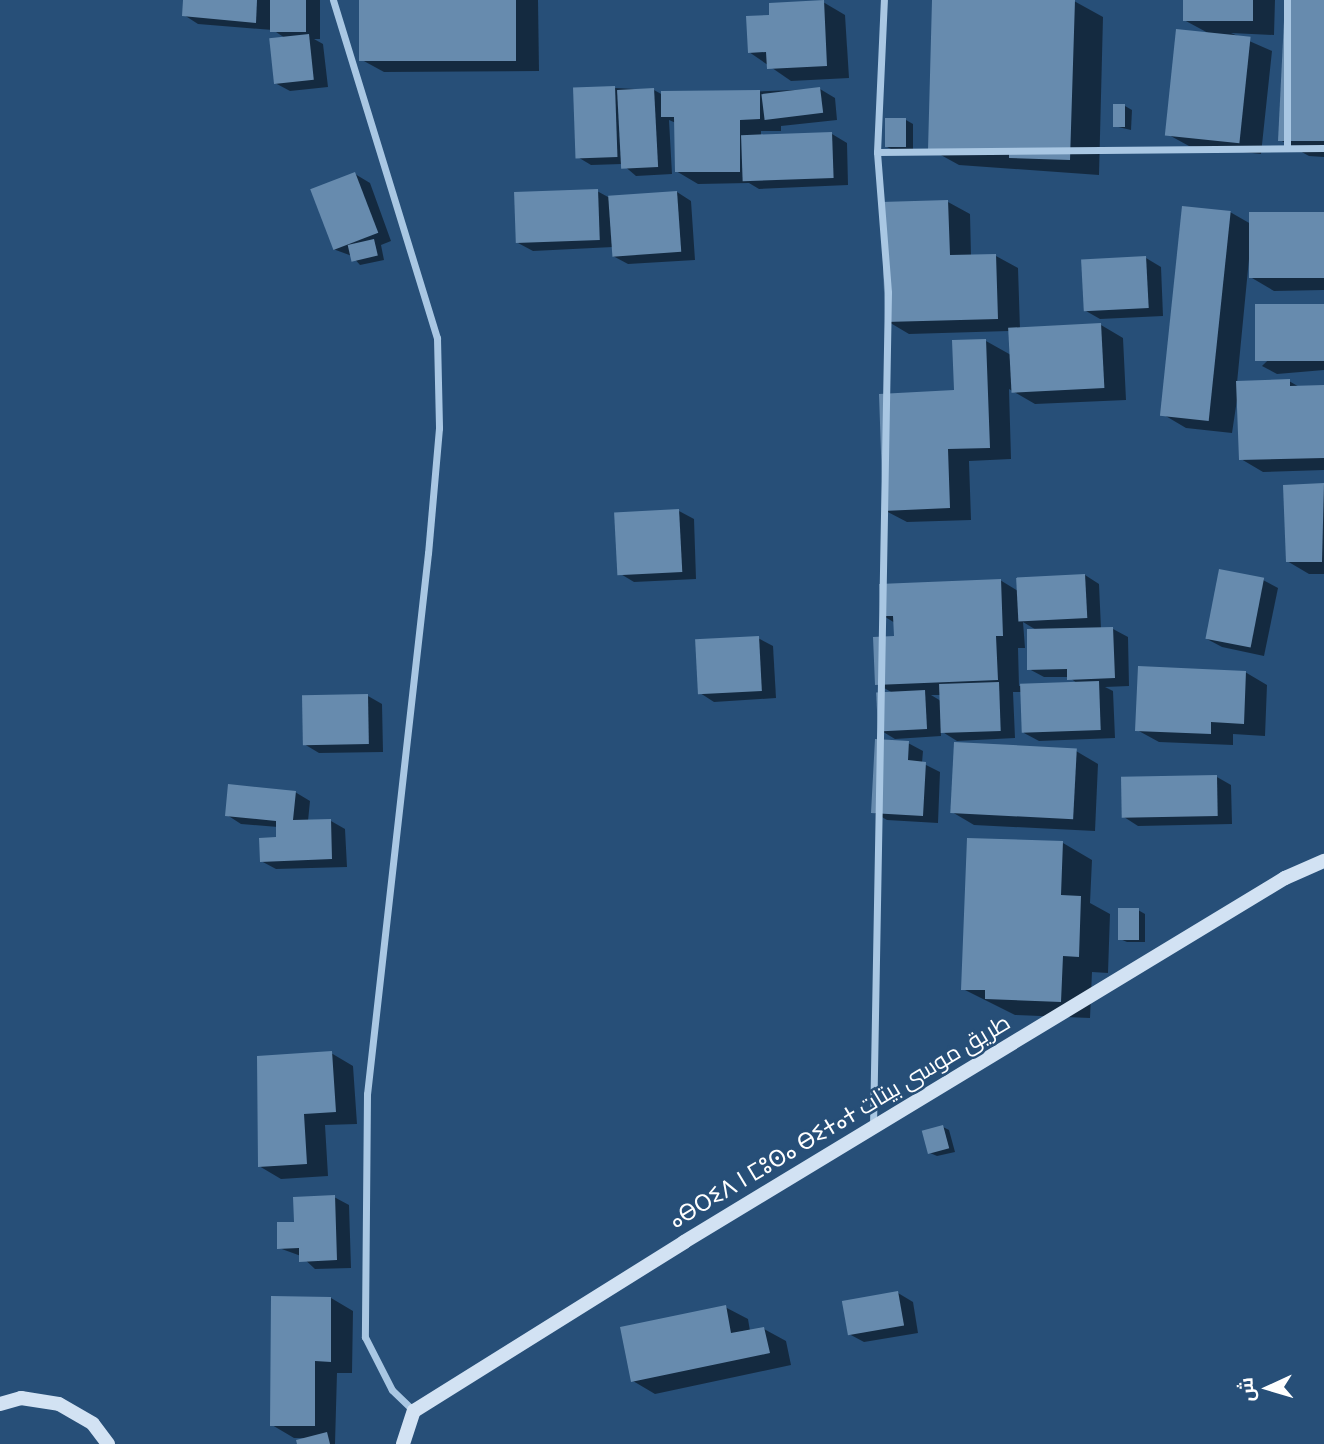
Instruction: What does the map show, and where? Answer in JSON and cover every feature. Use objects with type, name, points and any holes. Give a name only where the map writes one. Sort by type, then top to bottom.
[{"type":"street","points":[[333,0],[437,338],[439,428],[428,553],[366,1094],[365,1338],[393,1391],[414,1411],[403,1444]]},
{"type":"street","points":[[873,1131],[888,292],[877,152],[884,0]]},
{"type":"street","points":[[1287,0],[1287,146]]},
{"type":"street","points":[[877,152],[1287,146],[1324,148]]},
{"type":"street","name":"ⴰⴱⵔⵉⴷ ⵏ ⵎⵓⵙⴰ ⴱⵉⵜⴰⵜ طريق موسى بيتات","points":[[414,1411],[684,1242],[873,1131],[1285,878],[1324,861]]},
{"type":"street","points":[[0,1404],[21,1398],[60,1404],[93,1424],[108,1444]]},
{"type":"building","points":[[183,0],[257,0],[256,23],[182,16]]},
{"type":"building","points":[[270,0],[306,0],[306,32],[270,32]]},
{"type":"building","points":[[359,0],[516,0],[516,61],[359,61]]},
{"type":"building","points":[[824,0],[827,66],[767,69],[766,52],[748,53],[746,16],[769,15],[769,3]]},
{"type":"building","points":[[932,0],[1075,0],[1070,160],[1009,158],[1009,152],[928,150]]},
{"type":"building","points":[[1183,0],[1253,0],[1253,21],[1183,21]]},
{"type":"building","points":[[1285,0],[1324,0],[1324,141],[1278,141]]},
{"type":"building","points":[[1176,29],[1251,37],[1239,143],[1165,135]]},
{"type":"building","points":[[309,34],[314,80],[274,84],[269,38]]},
{"type":"building","points":[[615,86],[617,157],[576,158],[573,87]]},
{"type":"building","points":[[820,87],[823,113],[765,120],[761,94]]},
{"type":"building","points":[[654,88],[658,167],[621,169],[617,90]]},
{"type":"building","points":[[760,90],[760,119],[740,120],[740,172],[675,172],[674,117],[661,117],[661,91]]},
{"type":"building","points":[[1113,104],[1125,104],[1125,127],[1113,127]]},
{"type":"building","points":[[885,118],[906,118],[906,147],[885,147]]},
{"type":"building","points":[[832,132],[834,178],[743,181],[741,135]]},
{"type":"building","points":[[355,172],[378,233],[333,250],[310,189]]},
{"type":"building","points":[[598,189],[600,240],[516,243],[514,192]]},
{"type":"building","points":[[677,191],[681,252],[612,257],[608,196]]},
{"type":"building","points":[[948,200],[950,255],[996,254],[998,319],[885,322],[881,202]]},
{"type":"building","points":[[1182,206],[1231,211],[1209,421],[1160,416]]},
{"type":"building","points":[[1249,212],[1324,212],[1324,278],[1249,278]]},
{"type":"building","points":[[374,239],[378,256],[352,262],[348,245]]},
{"type":"building","points":[[1146,256],[1149,308],[1084,311],[1081,259]]},
{"type":"building","points":[[1255,304],[1324,304],[1324,361],[1255,361]]},
{"type":"building","points":[[1101,323],[1104,388],[1012,393],[1008,328]]},
{"type":"building","points":[[986,339],[990,448],[948,449],[950,508],[883,511],[879,394],[954,390],[952,340]]},
{"type":"building","points":[[1290,379],[1290,386],[1324,385],[1324,458],[1239,460],[1236,381]]},
{"type":"building","points":[[1324,483],[1322,562],[1286,562],[1283,485]]},
{"type":"building","points":[[679,509],[682,572],[617,575],[614,512]]},
{"type":"building","points":[[1219,569],[1264,578],[1251,647],[1205,639]]},
{"type":"building","points":[[1085,574],[1087,618],[1018,622],[1016,578]]},
{"type":"building","points":[[1001,579],[1003,636],[996,636],[998,680],[875,685],[873,637],[894,636],[893,616],[880,616],[879,584]]},
{"type":"building","points":[[1113,627],[1115,678],[1067,680],[1067,669],[1027,670],[1027,629]]},
{"type":"building","points":[[759,636],[762,691],[698,694],[695,639]]},
{"type":"building","points":[[1138,666],[1246,671],[1244,724],[1211,722],[1211,734],[1135,731]]},
{"type":"building","points":[[1099,681],[1101,730],[1022,733],[1020,684]]},
{"type":"building","points":[[999,682],[1001,731],[941,733],[939,684]]},
{"type":"building","points":[[925,690],[927,729],[878,732],[876,693]]},
{"type":"building","points":[[368,694],[369,744],[303,745],[302,695]]},
{"type":"building","points":[[875,739],[909,741],[908,760],[926,762],[923,816],[871,813]]},
{"type":"building","points":[[954,742],[1077,748],[1073,819],[950,813]]},
{"type":"building","points":[[1217,775],[1218,816],[1122,818],[1121,777]]},
{"type":"building","points":[[228,784],[296,791],[293,820],[331,819],[332,859],[260,862],[259,838],[276,837],[276,821],[225,816]]},
{"type":"building","points":[[967,838],[1063,841],[1061,895],[1081,896],[1079,957],[1063,956],[1061,1002],[985,999],[985,990],[961,990]]},
{"type":"building","points":[[1118,908],[1139,908],[1139,940],[1118,940]]},
{"type":"building","points":[[332,1051],[336,1112],[304,1114],[307,1164],[258,1167],[257,1056]]},
{"type":"building","points":[[943,1125],[949,1148],[928,1154],[922,1131]]},
{"type":"building","points":[[335,1195],[337,1260],[299,1262],[299,1248],[277,1249],[277,1222],[294,1222],[293,1197]]},
{"type":"building","points":[[898,1291],[904,1325],[848,1335],[842,1301]]},
{"type":"building","points":[[271,1296],[331,1297],[331,1362],[315,1361],[315,1426],[270,1426]]},
{"type":"building","points":[[726,1305],[731,1333],[764,1327],[770,1353],[631,1382],[620,1327]]},
{"type":"building","points":[[327,1432],[330,1444],[297,1444],[296,1440]]}]
